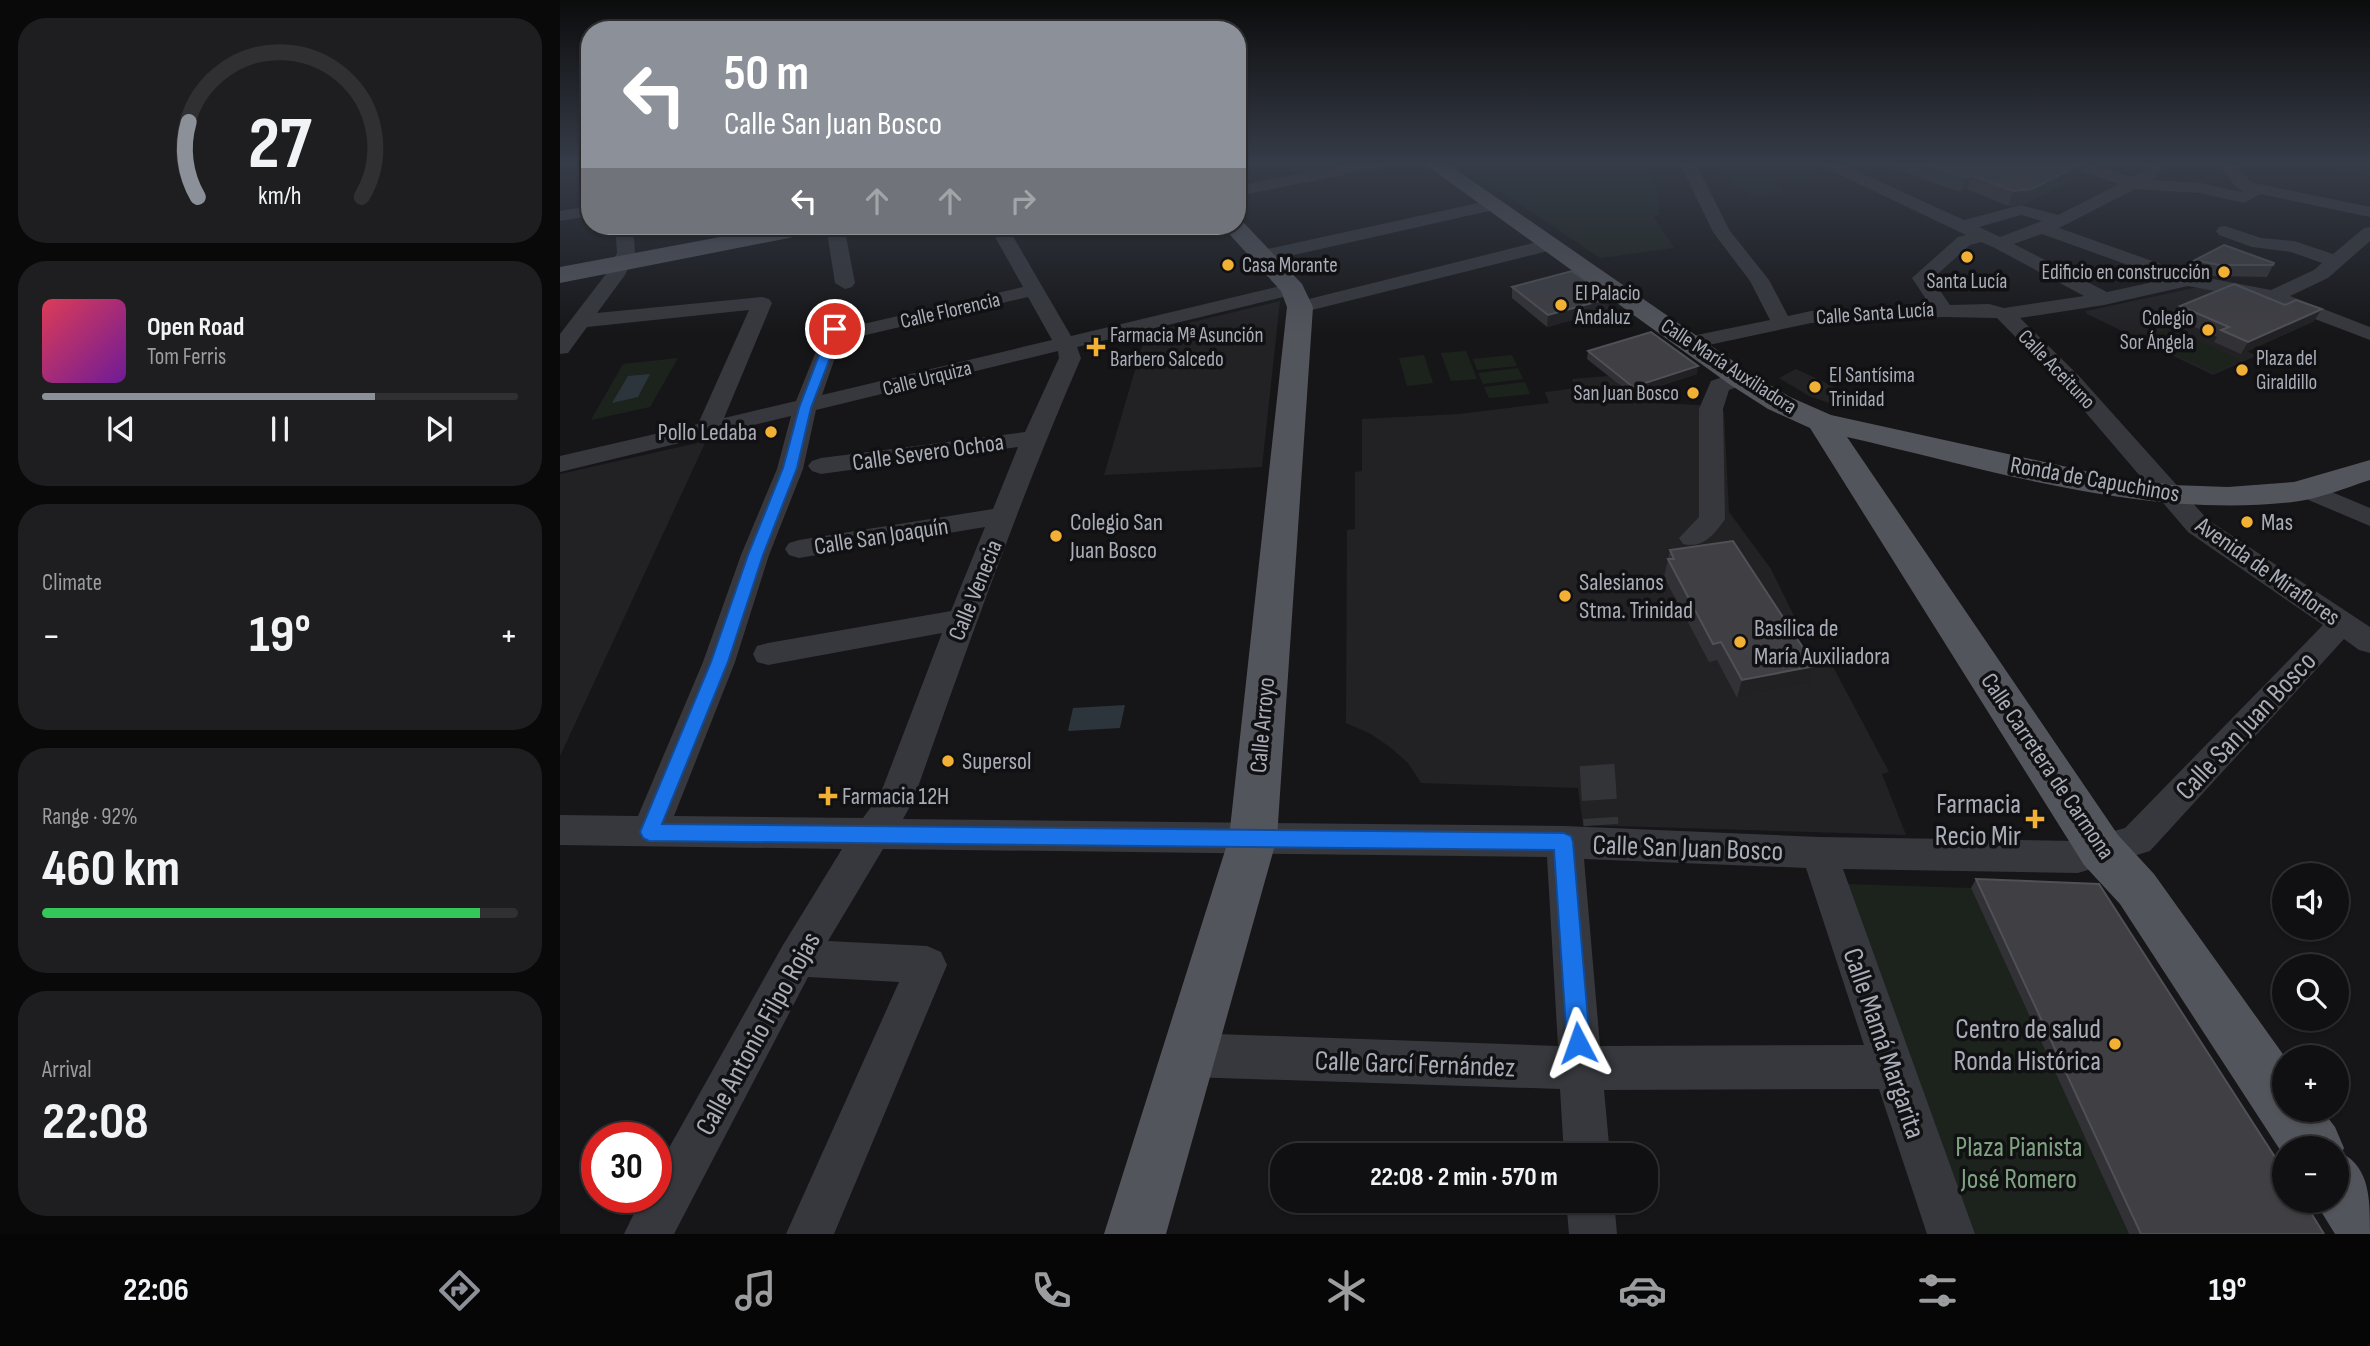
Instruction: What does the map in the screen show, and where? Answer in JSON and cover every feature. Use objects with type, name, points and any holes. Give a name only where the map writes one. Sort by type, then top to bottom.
[{"type":"main road","name":"Calle María Auxiliadora","points":[[1513,220],[1739,378],[1825,428]]},
{"type":"main road","points":[[560,275],[767,235]]},
{"type":"main road","points":[[1243,235],[1297,298]]},
{"type":"main road","name":"Calle Arroyo","points":[[1135,1234],[1252,838],[1297,298]]},
{"type":"main road","name":"Ronda de Capuchinos","points":[[1825,428],[2090,482],[2172,495],[2228,497],[2308,490],[2370,470]]},
{"type":"main road","name":"Calle Carretera de Carmona","points":[[1825,428],[2101,850],[2137,890],[2272,1087]]},
{"type":"main road","points":[[2349,1200],[2370,1231]]},
{"type":"street","points":[[1263,256],[1427,220]]},
{"type":"street","points":[[1716,220],[1722,232],[1759,280],[1782,323]]},
{"type":"street","points":[[1949,220],[2104,299]]},
{"type":"street","points":[[1963,226],[1986,220]]},
{"type":"street","points":[[2055,220],[2060,221]]},
{"type":"street","points":[[1991,239],[2063,220]]},
{"type":"street","points":[[2040,227],[2188,280],[2273,296],[2370,334]]},
{"type":"street","points":[[2225,231],[2258,243],[2294,247],[2336,262]]},
{"type":"street","points":[[2273,296],[2321,274],[2370,232]]},
{"type":"street","points":[[560,348],[615,275],[626,253],[625,235]]},
{"type":"street","points":[[837,235],[845,283]]},
{"type":"street","points":[[1003,235],[1064,344]]},
{"type":"street","name":"Calle Santa Lucía","points":[[1944,311],[1922,278],[1965,241],[1991,239]]},
{"type":"street","name":"Calle Urquiza","points":[[560,464],[805,408],[1064,344],[1549,245]]},
{"type":"street","points":[[1944,311],[1989,310],[2004,314],[2104,299],[2188,280]]},
{"type":"street","name":"Calle Florencia","points":[[866,329],[1034,290]]},
{"type":"street","points":[[580,321],[762,303],[707,430]]},
{"type":"street","name":"Calle Santa Lucía","points":[[1690,343],[1811,317],[1944,311]]},
{"type":"street","name":"Calle Aceituno","points":[[2004,314],[2148,468]]},
{"type":"street","points":[[649,832],[719,662],[755,555],[790,468],[805,408],[835,329]]},
{"type":"street","name":"Calle Venecia","points":[[873,835],[895,801],[962,619],[1034,438],[1070,358],[1064,344]]},
{"type":"street","points":[[1693,538],[1712,519],[1711,409],[1719,386],[1739,378]]},
{"type":"street","name":"Calle Severo Ochoa","points":[[821,466],[1034,438]]},
{"type":"street","name":"Avenida de Miraflores","points":[[2148,468],[2198,526],[2370,642]]},
{"type":"street","points":[[2308,490],[2370,518]]},
{"type":"street","name":"Calle San Joaquín","points":[[799,549],[1005,515]]},
{"type":"street","points":[[768,654],[962,619]]},
{"type":"street","name":"Calle San Juan Bosco","points":[[560,831],[1252,838],[1589,837],[1819,853],[2078,857],[2137,840],[2342,623]]},
{"type":"street","name":"Calle Antonio Filpo Rojas","points":[[648,1234],[797,958],[850,868],[873,835]]},
{"type":"street","points":[[1586,1143],[1580,1068],[1589,837]]},
{"type":"street","name":"Calle Mamá Margarita","points":[[1819,853],[1951,1234]]},
{"type":"street","points":[[797,958],[927,965],[810,1234]]},
{"type":"street","name":"Calle Garcí Fernández","points":[[1189,1055],[1580,1068],[1893,1067]]},
{"type":"street","points":[[1591,1213],[1593,1234]]},
{"type":"shaded area","name":"Colegio Sor Ángela","points":[[2199,287],[2268,302],[2315,321],[2247,351],[2256,356],[2213,375],[2087,314],[2086,311]]},
{"type":"shaded area","points":[[1280,301],[1262,467],[1104,475],[1146,333]]},
{"type":"shaded area","name":"EI Santísima Trinidad","points":[[1796,369],[1856,397],[1846,409],[1809,396],[1779,378]]},
{"type":"shaded area","points":[[650,374],[638,397],[612,403],[628,376]]},
{"type":"shaded area","name":"Salesianos Stma. Trinidad","points":[[1608,376],[1632,395],[1635,402],[1699,405],[1724,412],[1729,512],[1771,569],[1802,632],[1780,633],[1804,664],[1831,663],[1889,772],[1882,774],[1906,835],[1583,825],[1578,788],[1421,783],[1408,763],[1390,747],[1369,733],[1346,723],[1347,530],[1355,529],[1355,472],[1362,471],[1362,419],[1459,414],[1549,403],[1545,392],[1576,388],[1572,379]]},
{"type":"shaded area","points":[[706,441],[560,756],[560,474]]},
{"type":"shaded area","points":[[1125,705],[1120,728],[1068,731],[1073,708]]},
{"type":"green space","points":[[1543,220],[1655,220],[1674,248],[1600,258]]},
{"type":"green space","points":[[2170,328],[2241,360],[2213,372],[2143,339]]},
{"type":"green space","points":[[1466,351],[1477,379],[1451,381],[1441,353]]},
{"type":"green space","points":[[1424,355],[1433,383],[1407,386],[1399,358]]},
{"type":"green space","points":[[1512,355],[1517,366],[1477,370],[1473,359]]},
{"type":"green space","points":[[678,358],[650,407],[591,420],[623,364]]},
{"type":"green space","points":[[1518,368],[1523,379],[1483,384],[1478,373]]},
{"type":"green space","points":[[1525,382],[1530,394],[1489,398],[1484,387]]},
{"type":"green space","name":"Plaza Pianista José Romero","points":[[1846,884],[1971,888],[2129,1234],[1971,1234]]},
{"type":"building","points":[[2224,245],[2274,263],[2219,265],[2195,260]]},
{"type":"building","points":[[1572,271],[1610,298],[1548,315],[1512,287]]},
{"type":"building","points":[[2234,284],[2285,305],[2296,300],[2322,309],[2248,342],[2221,330],[2229,327],[2180,306]]},
{"type":"building","points":[[1651,332],[1698,366],[1633,387],[1588,351]]},
{"type":"building","name":"Basílica de María Auxiliadora","points":[[1733,541],[1815,666],[1742,680],[1721,642],[1713,644],[1668,559],[1674,559],[1670,550]]},
{"type":"building","name":"Centro de salud Ronda Histórica","points":[[1976,879],[2099,884],[2272,1152],[2272,1213],[2311,1213],[2324,1234],[2141,1234]]},
{"type":"tunnel","points":[[1597,765],[1601,825]]},
{"type":"place","name":"Santa Lucía","points":[[1967,257]]},
{"type":"place","name":"Casa Morante","points":[[1228,265]]},
{"type":"place","name":"Edificio en construcción","points":[[2224,272]]},
{"type":"place","name":"El Palacio Andaluz","points":[[1561,305]]},
{"type":"place","name":"Colegio Sor Ángela","points":[[2208,330]]},
{"type":"place","name":"Farmacia Mª Asunción Barbero Salcedo","points":[[1096,347]]},
{"type":"place","name":"Plaza del Giraldillo","points":[[2242,370]]},
{"type":"place","name":"EI Santísima Trinidad","points":[[1815,387]]},
{"type":"place","name":"San Juan Bosco","points":[[1693,393]]},
{"type":"place","name":"Pollo Ledaba","points":[[771,432]]},
{"type":"place","name":"Mas","points":[[2247,522]]},
{"type":"place","name":"Colegio San Juan Bosco","points":[[1056,536]]},
{"type":"place","name":"Salesianos Stma. Trinidad","points":[[1565,596]]},
{"type":"place","name":"Basílica de María Auxiliadora","points":[[1740,642]]},
{"type":"place","name":"Supersol","points":[[948,761]]},
{"type":"place","name":"Farmacia 12H","points":[[828,796]]},
{"type":"place","name":"Farmacia Recio Mir","points":[[2035,819]]},
{"type":"place","name":"Centro de salud Ronda Histórica","points":[[2115,1044]]},
{"type":"route","points":[[835,329],[805,408],[790,468],[755,555],[719,662],[649,832],[1564,842],[1578,1043]]}]
